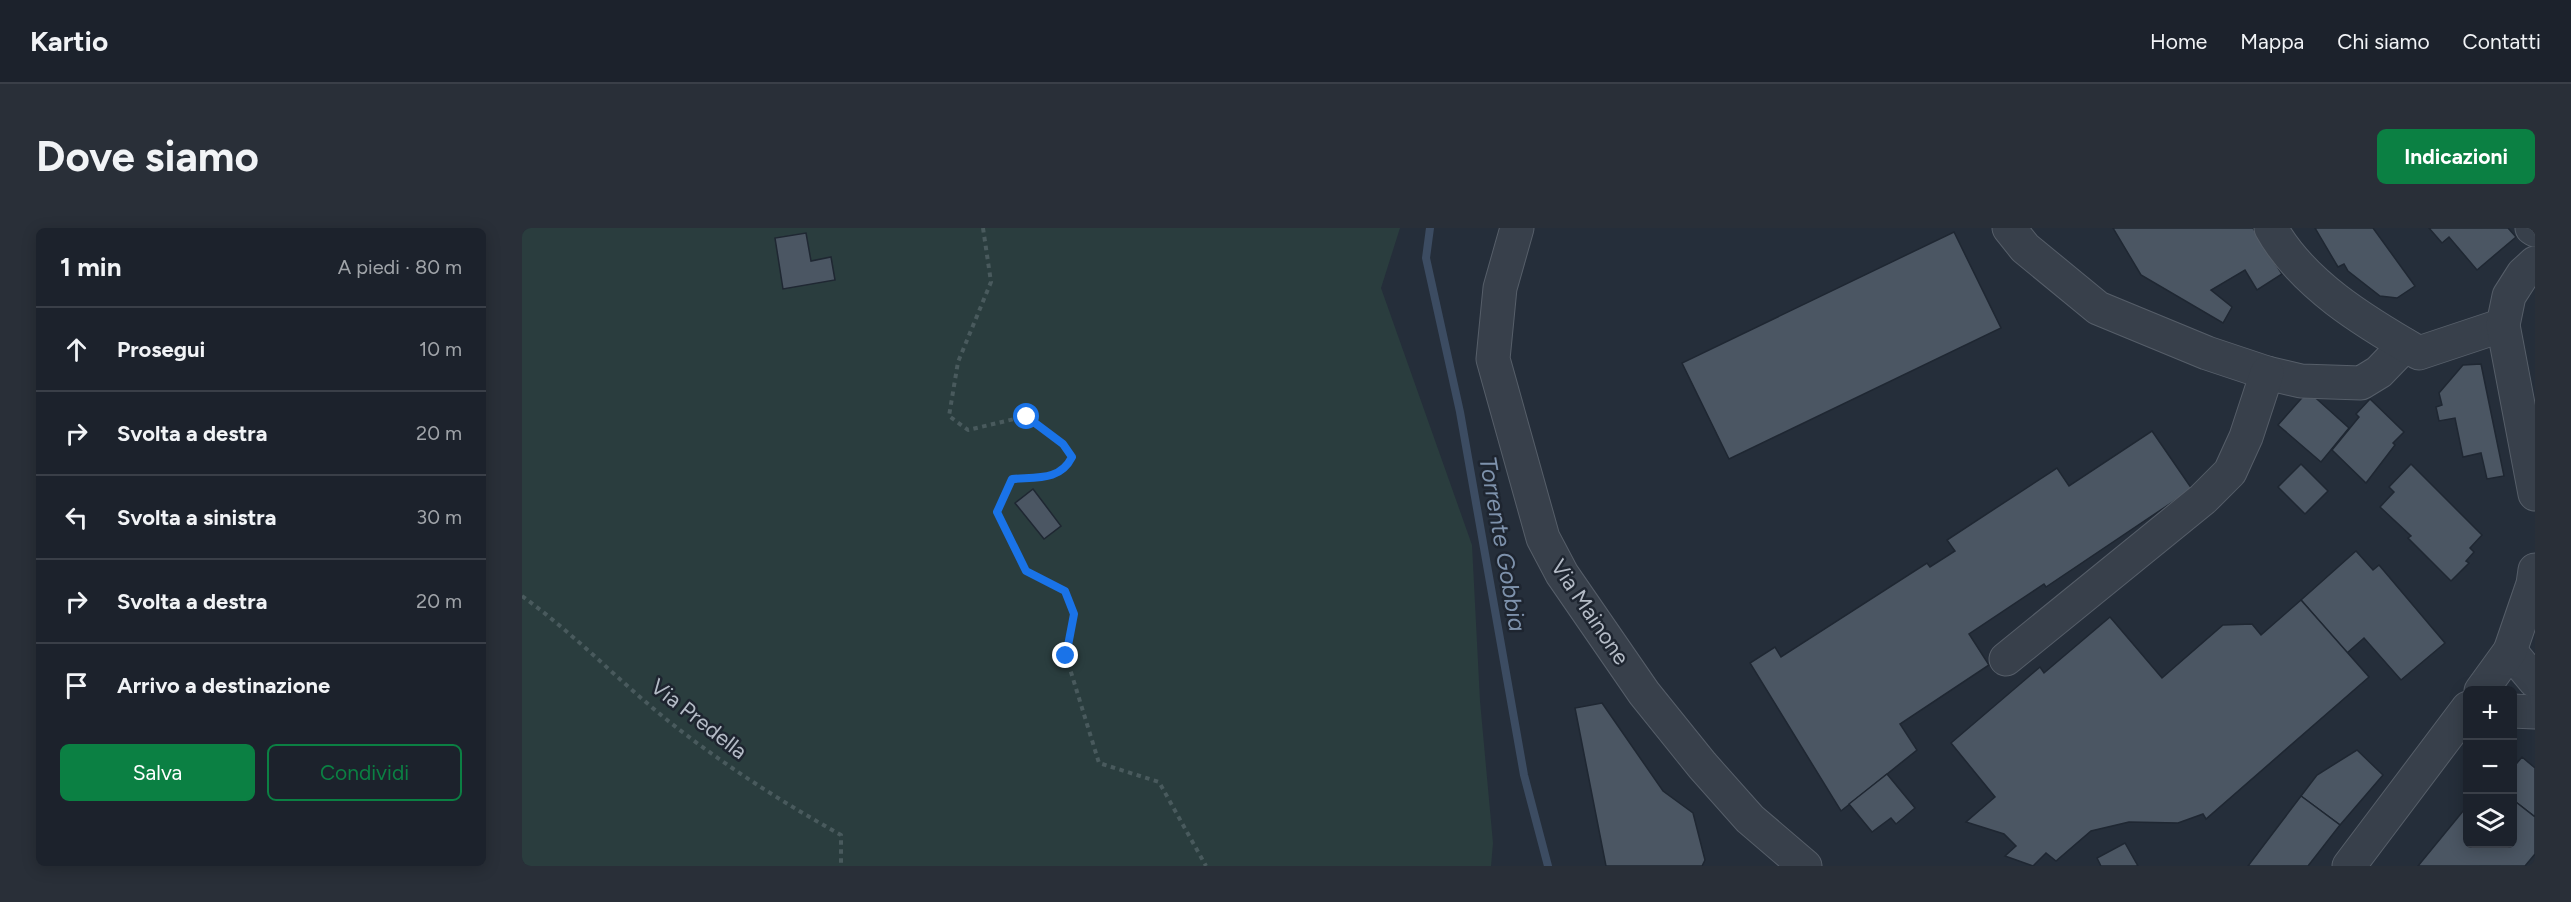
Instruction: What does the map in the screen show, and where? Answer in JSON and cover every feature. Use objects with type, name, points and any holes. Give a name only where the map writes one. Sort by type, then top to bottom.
[{"type":"street","name":"Via Mainone","points":[[1517,228],[1500,288],[1493,359],[1544,538],[1562,574],[1644,693],[1734,801],[1769,836],[1805,866]]},
{"type":"street","points":[[2009,228],[2025,248],[2098,308],[2206,353],[2267,373],[2301,381],[2361,383],[2379,372],[2405,345]]},
{"type":"street","points":[[2271,228],[2284,251],[2309,276],[2377,329],[2420,353],[2503,325]]},
{"type":"street","points":[[2535,263],[2523,274],[2509,296],[2503,325],[2535,494]]},
{"type":"street","points":[[2007,659],[2203,499],[2230,472],[2246,437],[2267,373]]},
{"type":"street","points":[[2535,570],[2523,657],[2535,681]]},
{"type":"street","points":[[2486,686],[2523,657]]},
{"type":"street","points":[[2517,711],[2535,712]]},
{"type":"street","points":[[2349,866],[2463,714]]},
{"type":"street","points":[[2437,748],[2463,737]]},
{"type":"path","points":[[983,228],[991,282],[958,362],[948,416],[968,430],[1027,417],[1063,444],[1072,457],[1066,468],[1054,476],[1012,479],[997,512],[1026,571],[1065,591],[1074,614],[1066,656],[1099,763],[1159,782],[1206,866]]},
{"type":"path","name":"Via Predella","points":[[522,596],[559,623],[684,734],[786,804],[842,836],[841,866]]},
{"type":"shaded area","points":[[522,228],[1400,228],[1381,288],[1472,545],[1480,701],[1493,843],[1491,866],[522,866]]},
{"type":"building","points":[[2113,228],[2253,228],[2282,274],[2257,290],[2245,270],[2211,290],[2232,307],[2223,323],[2141,275]]},
{"type":"building","points":[[2315,228],[2373,228],[2415,286],[2397,298],[2380,296],[2348,271],[2344,264],[2338,267]]},
{"type":"building","points":[[2429,228],[2508,228],[2516,237],[2477,270],[2449,237],[2442,243]]},
{"type":"building","points":[[1954,232],[2001,328],[1729,459],[1682,363]]},
{"type":"building","points":[[806,233],[811,261],[831,257],[835,280],[783,289],[775,238]]},
{"type":"building","points":[[2481,364],[2504,476],[2487,479],[2481,453],[2463,457],[2455,418],[2439,421],[2436,407],[2442,405],[2439,393],[2463,365]]},
{"type":"building","points":[[2308,391],[2349,428],[2321,462],[2278,425]]},
{"type":"building","points":[[2370,399],[2404,432],[2393,443],[2395,445],[2366,483],[2332,450],[2359,417],[2356,414]]},
{"type":"building","points":[[2152,431],[2192,489],[2046,587],[2044,584],[1969,634],[1989,665],[1900,724],[1917,750],[1841,811],[1750,663],[1775,647],[1781,657],[1927,563],[1930,567],[1955,551],[1947,540],[2057,468],[2069,486]]},
{"type":"building","points":[[2301,464],[2328,491],[2305,514],[2278,487]]},
{"type":"building","points":[[2411,464],[2482,535],[2470,548],[2474,552],[2466,561],[2469,563],[2451,581],[2408,538],[2411,536],[2380,507],[2394,492],[2389,487]]},
{"type":"building","points":[[1033,489],[1061,526],[1044,539],[1015,503]]},
{"type":"building","points":[[2356,551],[2373,570],[2379,565],[2445,643],[2401,680],[2364,638],[2347,653],[2301,600]]},
{"type":"building","points":[[2301,600],[2369,677],[2206,819],[2203,814],[2178,823],[2129,822],[2091,831],[2056,861],[2046,853],[2033,866],[2005,856],[2016,846],[2004,834],[1966,822],[1995,797],[1951,743],[2040,667],[2044,673],[2110,617],[2162,678],[2223,625],[2252,624],[2261,635]]},
{"type":"building","points":[[1602,703],[1663,791],[1693,813],[1705,860],[1702,866],[1606,866],[1575,708]]},
{"type":"building","points":[[2357,750],[2383,775],[2340,825],[2301,796],[2317,775]]},
{"type":"building","points":[[2522,757],[2535,768],[2535,817],[2517,803],[2517,763]]},
{"type":"building","points":[[1887,774],[1915,808],[1896,824],[1891,818],[1872,832],[1849,804]]},
{"type":"building","points":[[2301,796],[2340,825],[2308,866],[2248,866]]},
{"type":"building","points":[[2517,803],[2535,817],[2535,854],[2525,866],[2418,866],[2463,811],[2463,848],[2517,848]]},
{"type":"building","points":[[2125,843],[2138,866],[2101,866],[2097,858]]},
{"type":"waterway","name":"Torrente Gobbia","points":[[1430,228],[1426,258],[1460,412],[1524,775],[1548,866]]},
{"type":"route","points":[[1027,417],[1063,444],[1072,457],[1066,468],[1054,476],[1012,479],[997,512],[1026,571],[1065,591],[1074,614],[1066,656]]}]
